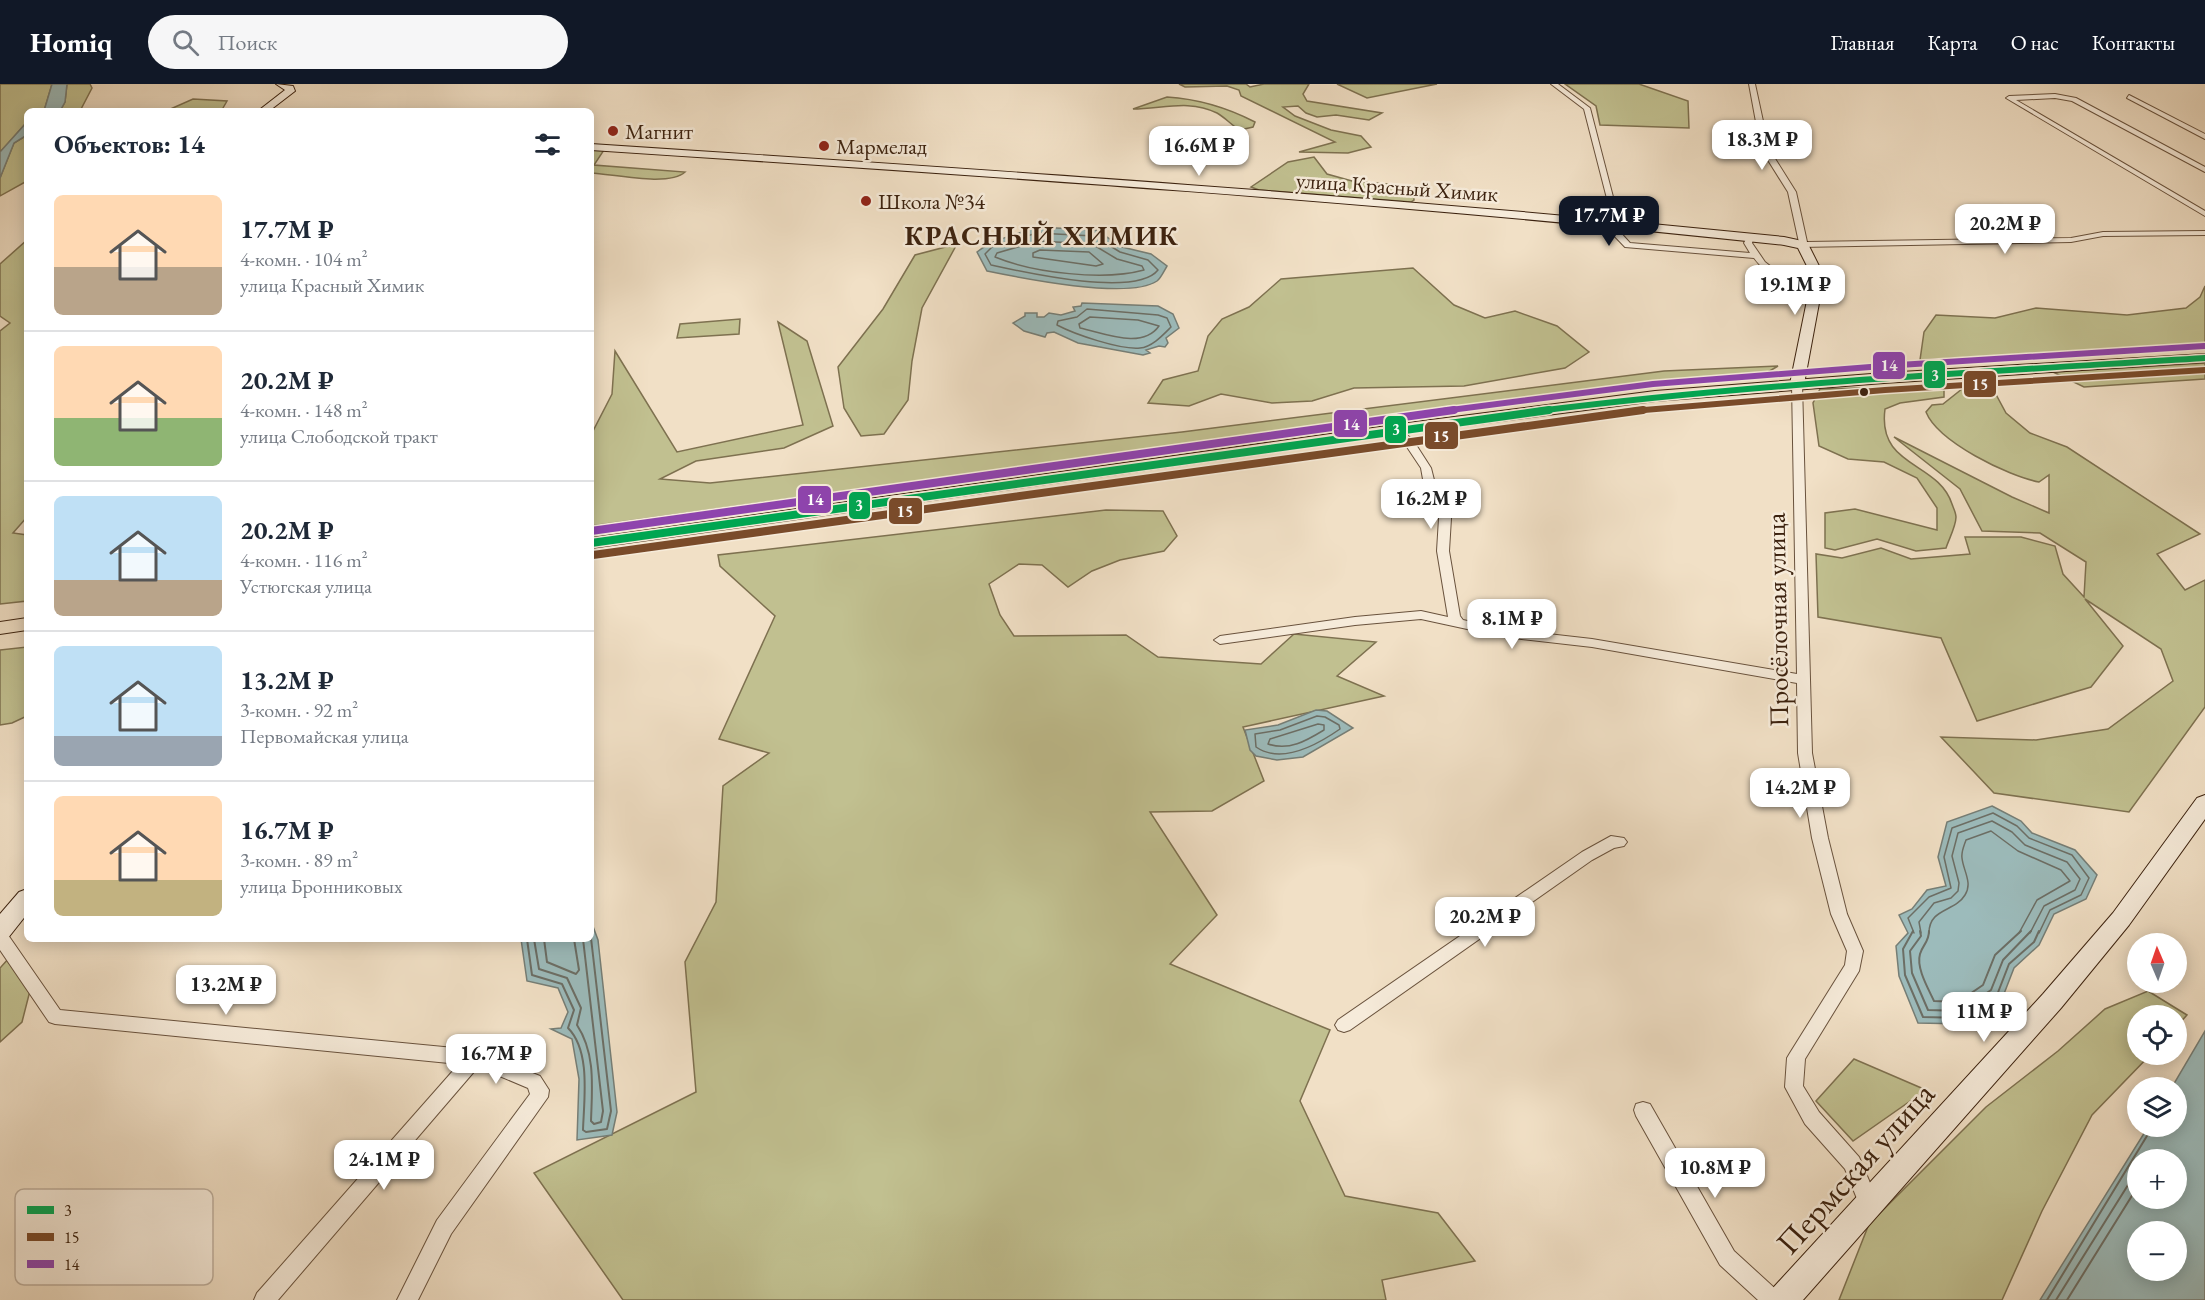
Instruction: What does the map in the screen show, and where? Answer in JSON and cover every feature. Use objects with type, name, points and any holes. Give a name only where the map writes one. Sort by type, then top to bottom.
[{"type":"main road","points":[[594,543],[1655,396],[1797,384],[2205,358]]},
{"type":"main road","points":[[0,628],[24,624]]},
{"type":"street","points":[[267,108],[290,91],[290,88],[281,84]]},
{"type":"street","points":[[1554,84],[1587,108],[1617,222]]},
{"type":"street","points":[[1752,84],[1765,149],[1792,192],[1803,245],[1818,276],[1797,384]]},
{"type":"street","points":[[2205,170],[2066,97],[2009,98],[2205,214]]},
{"type":"street","points":[[2129,97],[2205,137]]},
{"type":"street","name":"улица Красный Химик","points":[[594,147],[970,172],[1605,221],[1803,245]]},
{"type":"street","points":[[2192,206],[2205,206]]},
{"type":"street","points":[[1605,221],[1622,242],[1630,245],[1755,256]]},
{"type":"street","points":[[1803,245],[2071,240],[2103,234],[2205,233]]},
{"type":"street","points":[[1751,237],[1748,243],[1755,256],[1774,276],[1817,284]]},
{"type":"street","name":"Просёлочная улица","points":[[1797,384],[1805,753],[1820,838],[1839,914],[1855,951],[1853,966],[1796,1058],[1794,1087],[1812,1118],[1852,1163],[1869,1204]]},
{"type":"street","points":[[1397,430],[1409,442],[1426,468],[1432,496],[1445,518],[1443,551],[1454,616],[1458,622]]},
{"type":"street","points":[[1220,640],[1410,615],[1458,622],[1504,633],[1592,643],[1804,680]]},
{"type":"street","name":"Пермская улица","points":[[1783,1300],[2052,1001],[2113,928],[2205,803]]},
{"type":"street","points":[[1344,1025],[1587,856],[1611,842],[1618,842]]},
{"type":"street","points":[[0,931],[24,902]]},
{"type":"street","points":[[0,937],[55,1017],[475,1058],[534,1082],[540,1090],[539,1096],[444,1227],[406,1300]]},
{"type":"street","points":[[264,1300],[475,1058]]},
{"type":"street","points":[[1644,1110],[1727,1258],[1773,1300]]},
{"type":"shaded area","points":[[0,84],[52,84],[45,108],[24,108],[24,125],[0,152]]},
{"type":"shaded area","points":[[67,84],[90,84],[92,88],[82,108],[62,108],[65,102]]},
{"type":"shaded area","points":[[1179,84],[1246,84],[1250,87],[1264,84],[1309,84],[1303,94],[1307,101],[1382,113],[1369,120],[1336,115],[1317,117],[1306,113],[1298,106],[1283,107],[1295,116],[1331,130],[1361,136],[1371,147],[1348,153],[1299,152],[1335,142],[1241,96],[1239,90],[1227,86],[1185,87]]},
{"type":"shaded area","points":[[1337,84],[1437,84],[1367,98]]},
{"type":"shaded area","points":[[1565,84],[1639,84],[1688,101],[1689,128],[1600,125],[1596,106]]},
{"type":"shaded area","points":[[1167,97],[1212,105],[1255,122],[1253,127],[1240,130],[1217,113],[1196,106],[1133,109]]},
{"type":"shaded area","points":[[193,99],[227,101],[223,108],[173,108]]},
{"type":"shaded area","points":[[24,137],[24,183],[0,196],[0,178],[14,143]]},
{"type":"shaded area","points":[[594,149],[604,150],[594,165]]},
{"type":"shaded area","points":[[1314,157],[1327,174],[1352,181],[1387,184],[1414,192],[1414,200],[1411,202],[1259,190],[1251,187],[1288,162]]},
{"type":"shaded area","points":[[594,165],[685,172],[667,179],[594,173]]},
{"type":"shaded area","points":[[24,243],[24,520],[13,533],[24,535],[24,601],[0,604],[0,331],[10,323],[0,316],[0,264]]},
{"type":"shaded area","points":[[957,244],[922,308],[912,361],[908,400],[884,434],[861,436],[844,408],[838,367],[883,309],[915,255]]},
{"type":"shaded area","points":[[1413,268],[1454,305],[1485,318],[1515,311],[1557,326],[1589,352],[1565,368],[1464,386],[1354,388],[1312,401],[1272,403],[1221,394],[1189,406],[1148,403],[1163,380],[1198,371],[1208,336],[1222,319],[1249,307],[1281,279]]},
{"type":"shaded area","points":[[2205,286],[2205,345],[1920,360],[1924,332],[1936,315],[1995,318],[2036,308],[2127,315],[2186,308],[2200,297]]},
{"type":"shaded area","points":[[740,319],[739,334],[677,338],[680,324]]},
{"type":"shaded area","points":[[778,322],[807,341],[833,426],[784,448],[696,461],[660,479],[710,483],[1182,432],[1664,371],[1778,366],[1758,378],[1525,398],[594,526],[594,429],[612,394],[615,351],[677,452],[803,425]]},
{"type":"shaded area","points":[[2205,363],[2205,379],[2084,387],[2053,372]]},
{"type":"shaded area","points":[[1967,385],[1993,389],[2006,413],[2030,433],[2067,447],[2200,534],[2157,554],[2185,590],[2205,580],[2205,707],[2129,812],[1994,793],[1941,737],[2036,740],[2108,729],[2173,681],[2161,649],[2085,599],[2123,646],[2091,687],[1977,721],[1941,638],[1818,617],[1816,554],[1842,558],[1881,548],[1911,559],[1970,554],[1965,537],[2021,537],[2055,546],[2063,574],[2084,597],[2086,562],[2040,533],[1982,531],[1960,489],[1894,437],[2012,497],[2049,513],[2049,475],[2039,482],[2010,473],[1959,446],[1933,423],[1926,412],[1932,405],[1943,404]]},
{"type":"shaded area","points":[[1944,386],[1944,397],[1900,403],[1885,409],[1885,428],[1890,443],[1899,454],[1934,479],[1945,490],[1956,514],[1954,528],[1946,548],[1916,551],[1877,539],[1835,550],[1825,548],[1825,513],[1855,509],[1937,530],[1937,508],[1917,478],[1884,462],[1848,459],[1819,446],[1813,403],[1820,389]]},
{"type":"shaded area","points":[[1106,510],[1163,511],[1177,536],[1164,551],[1120,560],[1092,571],[1068,587],[1042,565],[1019,564],[989,584],[1000,615],[1014,636],[1126,635],[1158,657],[1261,664],[1294,634],[1376,642],[1337,676],[1384,696],[1243,727],[1264,781],[1212,811],[1150,812],[1217,915],[1170,964],[1330,1030],[1300,1101],[1345,1196],[1438,1213],[1475,1261],[1382,1280],[1386,1300],[623,1300],[534,1173],[696,1092],[685,962],[716,902],[723,786],[769,753],[719,739],[775,616],[720,566],[718,555]]},
{"type":"shaded area","points":[[24,647],[24,717],[0,725],[0,650]]},
{"type":"shaded area","points":[[9,958],[34,975],[22,1022],[0,1042],[0,968]]},
{"type":"shaded area","points":[[2143,993],[2151,993],[2171,1005],[2127,1005],[2127,1065],[2140,1065],[2092,1115],[2042,1211],[2002,1300],[1839,1300],[1869,1224],[1986,1107],[2058,1051],[2105,1009]]},
{"type":"shaded area","points":[[1854,1059],[1926,1090],[1853,1141],[1816,1101]]},
{"type":"water","points":[[52,84],[67,84],[65,102],[62,108],[45,108]]},
{"type":"water","points":[[24,125],[24,137],[14,143],[0,178],[0,152]]},
{"type":"water","points":[[1036,227],[1096,230],[1122,247],[1151,254],[1167,266],[1157,281],[1143,286],[1123,288],[1074,286],[987,271],[977,252],[998,240]]},
{"type":"water","points":[[1082,303],[1158,306],[1173,314],[1179,328],[1166,338],[1168,343],[1165,347],[1159,346],[1146,350],[1150,353],[1143,355],[1078,343],[1054,332],[1047,333],[1045,337],[1024,331],[1013,323],[1025,316],[1025,313],[1037,313],[1037,317],[1044,317],[1049,313],[1061,315],[1075,311],[1073,307],[1081,306]]},
{"type":"water","points":[[1316,710],[1327,711],[1353,728],[1303,757],[1277,760],[1256,756],[1250,750],[1245,730],[1278,725]]},
{"type":"water","points":[[1992,806],[2021,821],[2032,833],[2075,850],[2097,875],[2086,899],[2054,914],[2039,945],[2014,968],[2002,999],[1965,1024],[1918,1023],[1899,976],[1896,946],[1908,933],[1899,915],[1912,909],[1927,890],[1946,886],[1938,857],[1947,822]]},
{"type":"water","points":[[594,929],[598,940],[617,1112],[612,1135],[577,1140],[579,1079],[572,1039],[551,1029],[561,1028],[568,1012],[558,988],[527,981],[521,942],[594,942]]},
{"type":"water","points":[[2205,1031],[2205,1300],[2040,1300],[2127,1161],[2127,1209],[2187,1209],[2187,1149],[2134,1149],[2142,1137],[2187,1137],[2187,1077],[2178,1077]]},
{"type":"transit line","name":"14","points":[[594,531],[1413,415],[1653,384],[1883,366],[2204,346]]},
{"type":"transit line","name":"3","points":[[594,543],[1415,427],[1655,396],[1884,378],[2205,358]]},
{"type":"transit line","name":"15","points":[[594,555],[1417,439],[1656,408],[1885,390],[2205,370]]},
{"type":"place","name":"Магнит","points":[[613,131]]},
{"type":"place","name":"Мармелад","points":[[824,146]]},
{"type":"place","name":"Школа №34","points":[[866,201]]},
{"type":"district","name":"КРАСНЫЙ ХИМИК","points":[[1042,235]]}]
